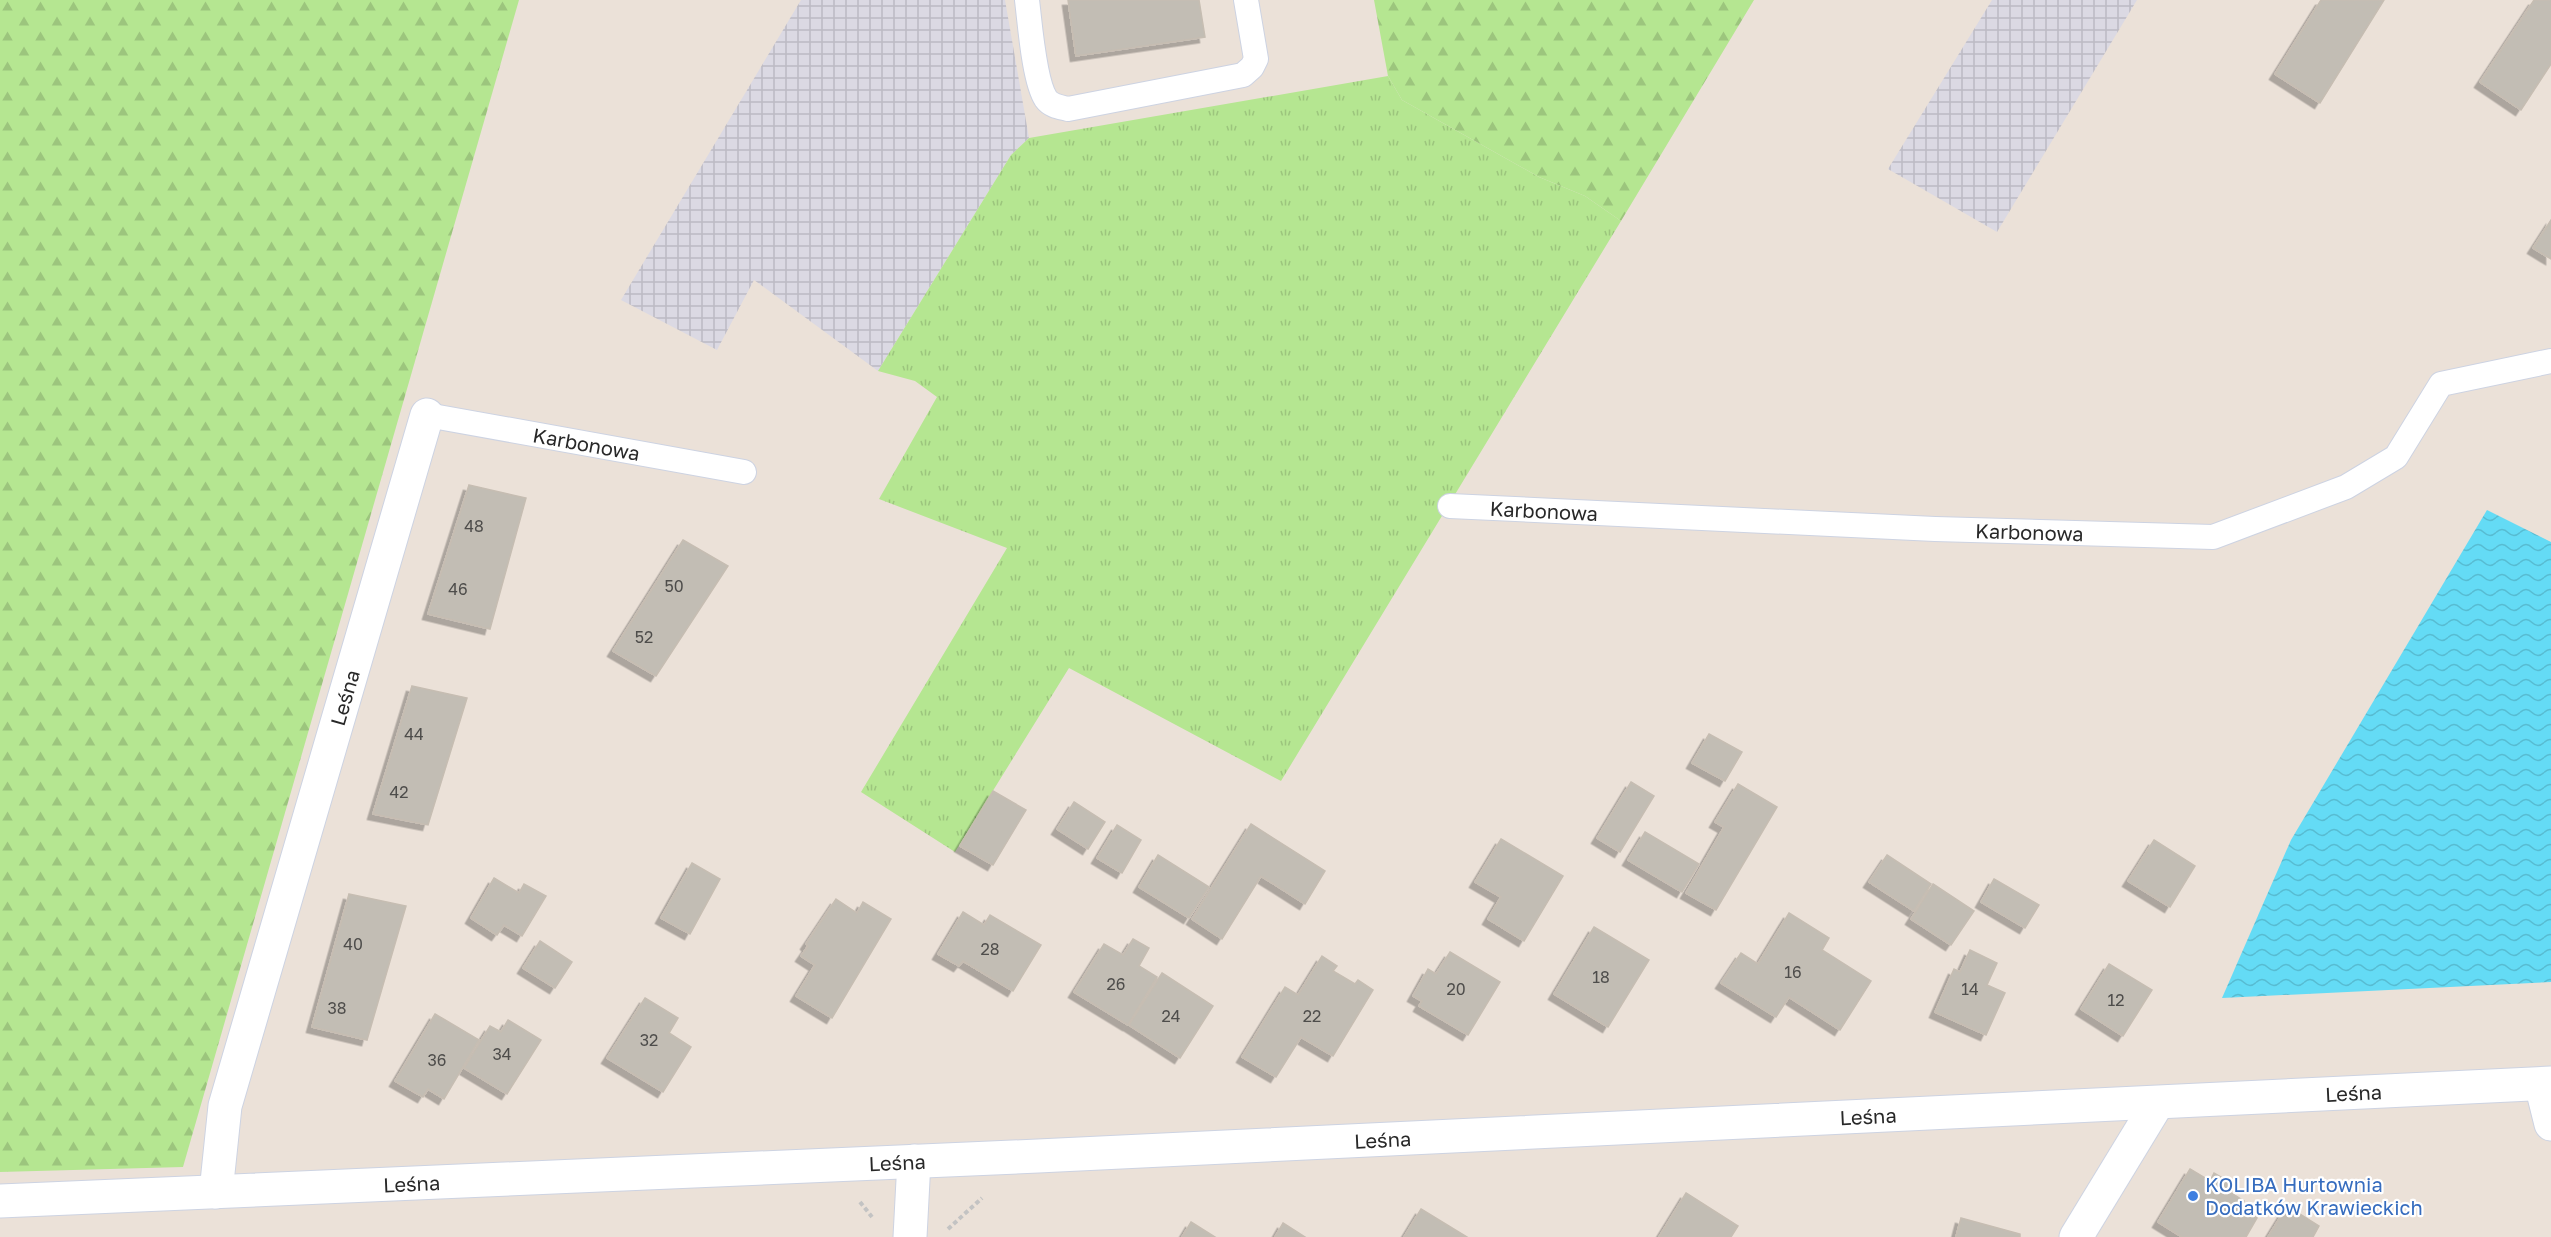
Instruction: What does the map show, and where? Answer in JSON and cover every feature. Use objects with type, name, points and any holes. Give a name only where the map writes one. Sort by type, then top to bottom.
[{"type":"street","name":"Leśna","points":[[216,1192],[225,1106],[428,415]]},
{"type":"street","name":"Leśna","points":[[0,1201],[2157,1104],[2546,1084]]},
{"type":"street","points":[[2546,1084],[2551,1124]]},
{"type":"street","points":[[2076,1237],[2157,1104]]},
{"type":"street","points":[[910,1237],[914,1161]]},
{"type":"lane","points":[[1027,0],[1040,84],[1047,100],[1054,105],[1068,109],[1243,75],[1252,67],[1256,58],[1246,0]]},
{"type":"lane","name":"Karbonowa","points":[[1450,506],[1935,529],[2213,537],[2346,488],[2396,457],[2441,384],[2551,361]]},
{"type":"lane","name":"Karbonowa","points":[[428,415],[744,472]]},
{"type":"path","points":[[946,1230],[986,1194]]},
{"type":"shaded area","points":[[801,0],[1005,0],[1029,138],[1011,155],[878,371],[754,280],[717,350],[621,300]]},
{"type":"shaded area","points":[[1992,0],[2137,0],[1997,232],[1888,169]]},
{"type":"green space","points":[[0,0],[519,0],[183,1167],[0,1172]]},
{"type":"green space","points":[[1374,0],[1754,0],[1621,221],[1585,196],[1539,177],[1402,100],[1388,76]]},
{"type":"green space","points":[[1388,76],[1402,100],[1539,177],[1585,196],[1621,221],[1281,781],[1069,668],[955,852],[861,792],[1007,548],[879,499],[937,397],[915,381],[878,371],[1011,155],[1029,138]]},
{"type":"water","points":[[2487,510],[2551,542],[2551,982],[2222,998],[2291,840]]},
{"type":"building","points":[[1068,0],[1199,0],[1205,37],[1076,56]]},
{"type":"building","points":[[2321,0],[2384,0],[2320,103],[2275,74]]},
{"type":"building","points":[[2534,0],[2551,0],[2551,64],[2521,110],[2480,82]]},
{"type":"building","points":[[2551,220],[2551,259],[2533,248]]},
{"type":"building","points":[[469,485],[526,498],[490,629],[428,614]]},
{"type":"building","points":[[683,540],[728,566],[656,676],[613,651]]},
{"type":"building","points":[[412,686],[467,698],[428,825],[373,814]]},
{"type":"building","points":[[1709,734],[1742,752],[1725,781],[1692,763]]},
{"type":"building","points":[[1631,782],[1654,796],[1620,852],[1597,838]]},
{"type":"building","points":[[1738,784],[1777,807],[1716,910],[1686,893],[1724,827],[1715,822]]},
{"type":"building","points":[[993,791],[1026,810],[993,865],[960,846]]},
{"type":"building","points":[[1074,802],[1105,822],[1088,849],[1057,829]]},
{"type":"building","points":[[1251,824],[1325,871],[1305,904],[1261,876],[1222,939],[1192,919]]},
{"type":"building","points":[[1117,825],[1141,840],[1122,873],[1097,858]]},
{"type":"building","points":[[1645,832],[1699,864],[1682,892],[1628,860]]},
{"type":"building","points":[[1501,839],[1563,876],[1524,941],[1488,919],[1501,897],[1475,882]]},
{"type":"building","points":[[2154,840],[2195,866],[2170,907],[2128,881]]},
{"type":"building","points":[[1158,855],[1209,887],[1189,918],[1139,887]]},
{"type":"building","points":[[1887,855],[1931,884],[1914,911],[1869,882]]},
{"type":"building","points":[[692,863],[720,879],[690,934],[661,918]]},
{"type":"building","points":[[494,878],[519,893],[524,884],[546,896],[522,936],[504,925],[497,935],[471,918]]},
{"type":"building","points":[[1994,879],[2039,905],[2025,928],[1981,902]]},
{"type":"building","points":[[1933,884],[1974,911],[1951,945],[1911,919]]},
{"type":"building","points":[[349,894],[406,906],[367,1040],[312,1027]]},
{"type":"building","points":[[836,899],[857,913],[863,902],[891,919],[832,1018],[796,996],[815,965],[801,956],[808,946],[806,944]]},
{"type":"building","points":[[963,912],[984,925],[990,915],[1041,945],[1013,991],[963,961],[959,966],[938,954]]},
{"type":"building","points":[[1789,913],[1829,938],[1822,950],[1871,981],[1840,1030],[1789,997],[1776,1017],[1721,983],[1741,953],[1758,964]]},
{"type":"building","points":[[1594,927],[1649,960],[1608,1027],[1554,994]]},
{"type":"building","points":[[1133,939],[1149,948],[1139,966],[1157,977],[1128,1025],[1074,992],[1104,944],[1123,955]]},
{"type":"building","points":[[540,941],[572,962],[555,988],[523,968]]},
{"type":"building","points":[[1970,950],[1997,963],[1987,985],[2005,993],[1986,1035],[1935,1012],[1954,969],[1960,972]]},
{"type":"building","points":[[1450,952],[1500,982],[1468,1035],[1419,1006],[1422,1001],[1413,996],[1428,969],[1436,974]]},
{"type":"building","points":[[1322,956],[1337,966],[1333,971],[1355,984],[1358,980],[1373,990],[1333,1056],[1301,1037],[1276,1077],[1242,1057],[1285,987],[1298,995]]},
{"type":"building","points":[[2109,964],[2152,990],[2123,1036],[2081,1009]]},
{"type":"building","points":[[1162,973],[1213,1006],[1180,1058],[1129,1025]]},
{"type":"building","points":[[645,998],[678,1018],[669,1033],[691,1047],[663,1092],[607,1058]]},
{"type":"building","points":[[435,1014],[479,1040],[444,1099],[428,1089],[423,1097],[395,1081]]},
{"type":"building","points":[[508,1020],[541,1040],[507,1094],[464,1068],[490,1026],[501,1032]]},
{"type":"building","points":[[2190,1169],[2210,1181],[2214,1173],[2233,1184],[2228,1191],[2244,1201],[2240,1207],[2257,1218],[2246,1237],[2182,1237],[2158,1222]]},
{"type":"building","points":[[1686,1193],[1738,1226],[1731,1237],[1659,1237]]},
{"type":"building","points":[[2287,1206],[2319,1226],[2313,1237],[2268,1237]]},
{"type":"building","points":[[1421,1209],[1467,1237],[1404,1237]]},
{"type":"building","points":[[1961,1218],[2020,1234],[2020,1237],[1956,1237]]},
{"type":"building","points":[[1191,1222],[1215,1237],[1182,1237]]},
{"type":"building","points":[[1283,1223],[1305,1237],[1275,1237]]},
{"type":"place","name":"KOLIBA Hurtownia Dodatków Krawieckich","points":[[2193,1196]]}]
